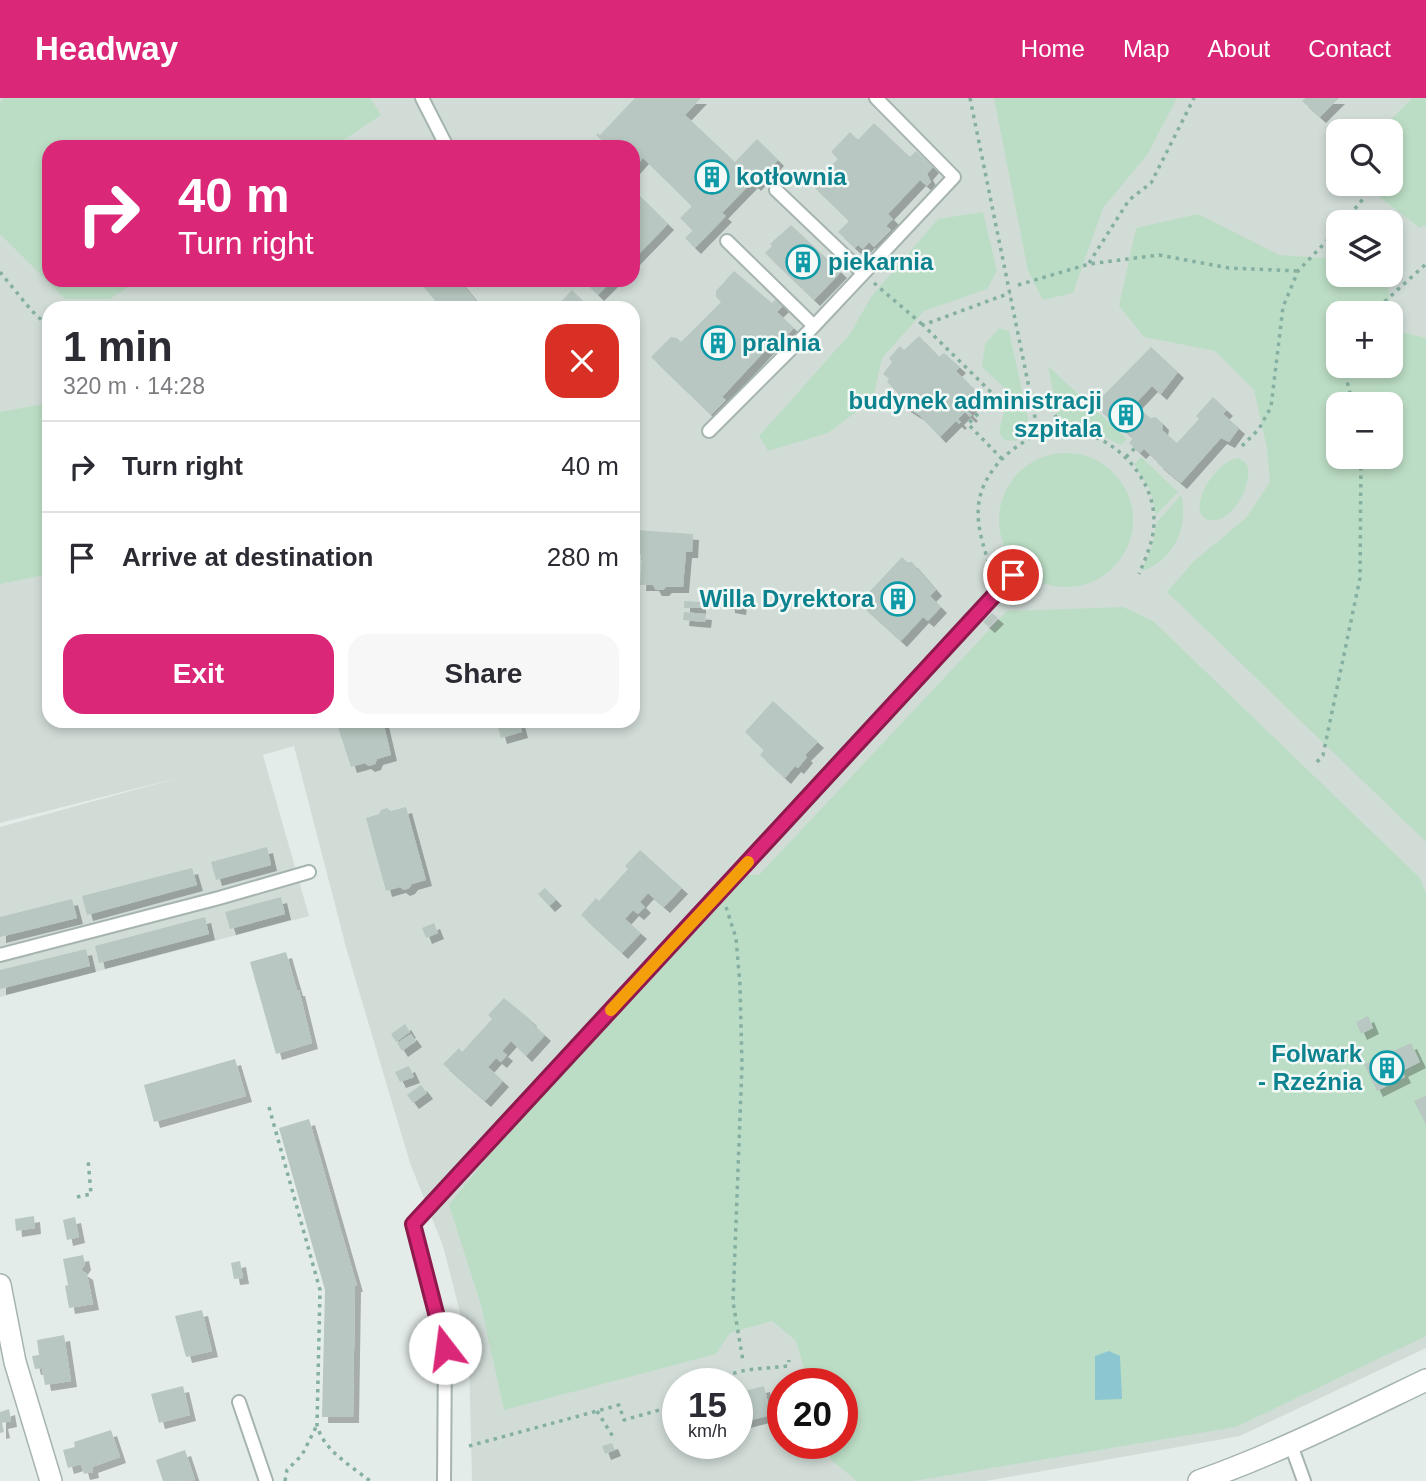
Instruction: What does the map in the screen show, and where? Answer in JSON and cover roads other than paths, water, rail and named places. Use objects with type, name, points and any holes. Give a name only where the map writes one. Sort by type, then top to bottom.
[{"type":"street","points":[[0,1285],[15,1362],[51,1481]]},
{"type":"street","points":[[1199,1481],[1253,1462],[1426,1380]]},
{"type":"lane","points":[[422,98],[443,140]]},
{"type":"lane","points":[[709,431],[814,326],[954,177],[876,98]]},
{"type":"lane","points":[[776,190],[863,273]]},
{"type":"lane","points":[[727,241],[814,326]]},
{"type":"lane","points":[[444,1481],[445,1348],[413,1224],[1013,575]]},
{"type":"lane","points":[[0,955],[309,872]]},
{"type":"lane","points":[[239,1402],[266,1481]]},
{"type":"lane","points":[[1291,1445],[1304,1481]]},
{"type":"water","points":[[1109,1351],[1120,1356],[1122,1399],[1095,1400],[1095,1356]]},
{"type":"place","name":"kotłownia","points":[[712,177]]},
{"type":"place","name":"piekarnia","points":[[803,262]]},
{"type":"place","name":"pralnia","points":[[718,343]]},
{"type":"place","name":"budynek administracji szpitala","points":[[1126,415]]},
{"type":"place","name":"Willa Dyrektora","points":[[898,599]]},
{"type":"place","name":"Folwark - Rzeźnia","points":[[1387,1068]]}]
